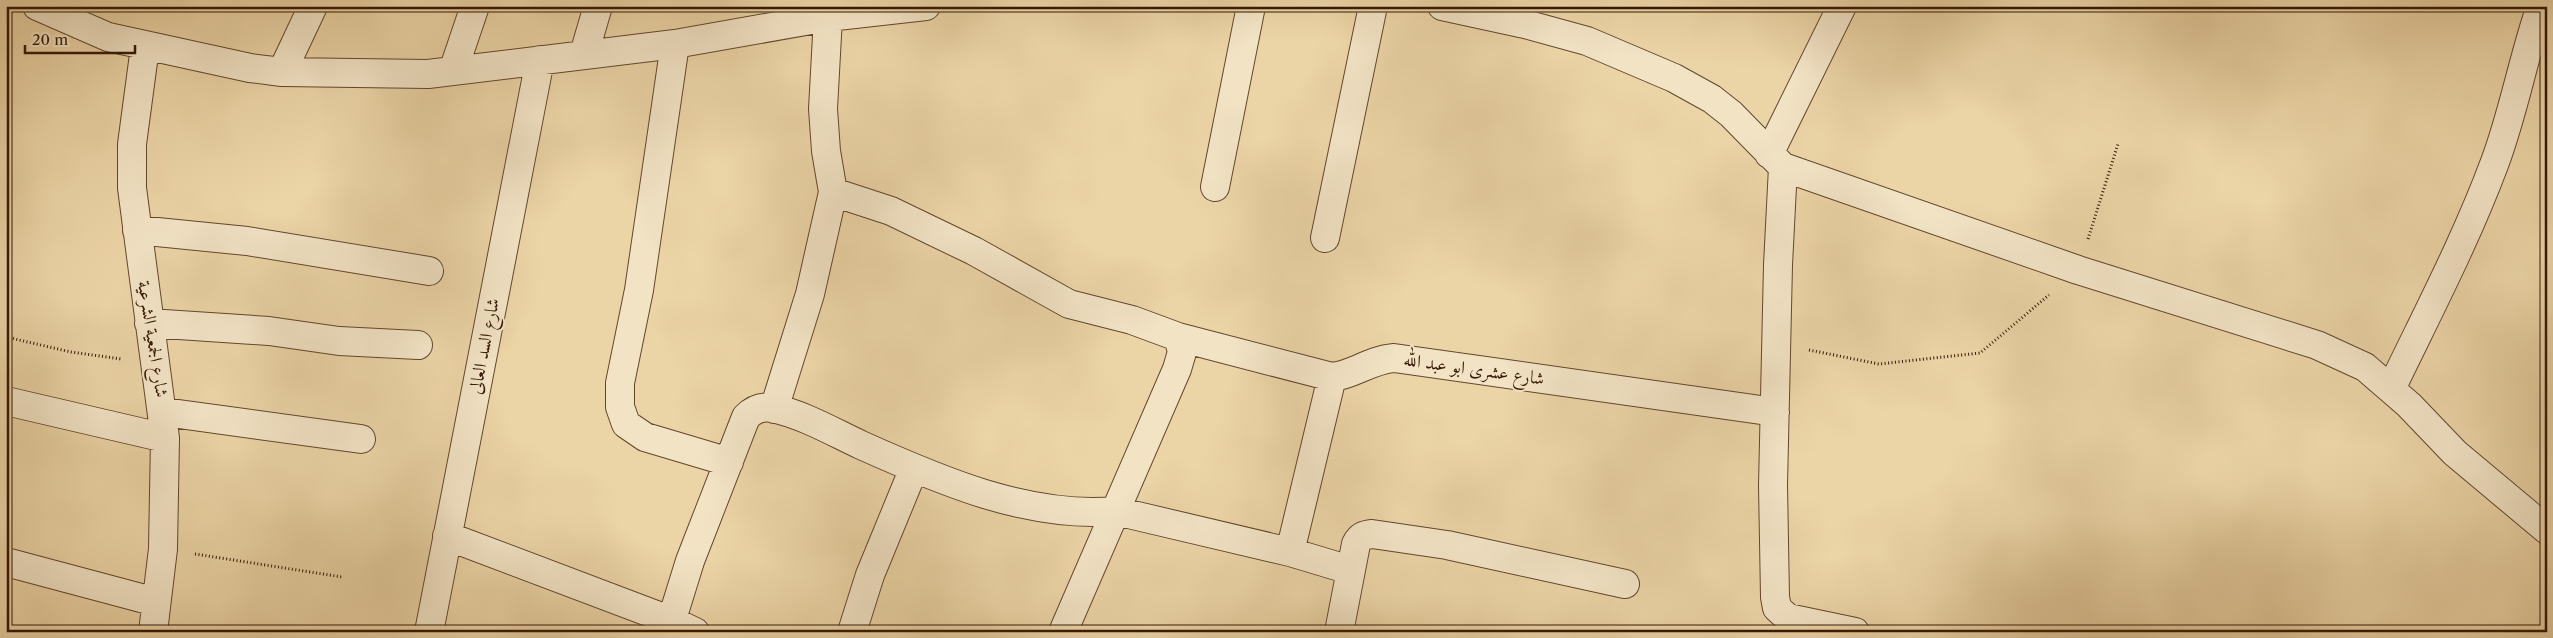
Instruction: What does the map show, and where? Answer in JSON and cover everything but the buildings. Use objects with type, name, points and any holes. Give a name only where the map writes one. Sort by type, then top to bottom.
[{"type":"street","points":[[37,6],[108,37],[145,47],[282,72],[428,74],[675,44],[828,17],[926,6]]},
{"type":"street","points":[[282,72],[313,6]]},
{"type":"street","points":[[453,71],[475,6]]},
{"type":"street","points":[[584,54],[598,6]]},
{"type":"street","points":[[1215,187],[1251,6]]},
{"type":"street","points":[[1325,238],[1373,6]]},
{"type":"street","points":[[1442,6],[1529,15],[1674,78],[1712,100],[1724,109],[1776,160],[2078,270],[2317,345],[2366,368],[2391,389],[2455,453],[2547,530]]},
{"type":"street","points":[[1842,6],[1776,160],[1776,343],[1772,556],[1777,608],[1788,618],[1855,632]]},
{"type":"street","points":[[2391,389],[2464,238],[2496,162],[2513,108],[2528,43],[2541,6]]},
{"type":"street","points":[[774,408],[810,294],[834,192],[826,151],[823,109],[828,17]]},
{"type":"street","points":[[675,44],[640,290],[620,383],[620,407],[626,424],[645,437],[729,462]]},
{"type":"street","name":"شارع الجمعية الشرعية","points":[[145,47],[132,144],[132,188],[149,323],[157,364],[165,425],[163,549],[153,632]]},
{"type":"street","name":"شارع السد العالى","points":[[429,632],[540,60]]},
{"type":"street","points":[[834,192],[891,211],[974,251],[1070,304],[1132,320],[1178,337],[1332,377],[1290,552]]},
{"type":"street","points":[[138,230],[247,241],[429,271]]},
{"type":"street","points":[[149,323],[269,331],[339,342],[418,345]]},
{"type":"street","points":[[1063,632],[1177,369],[1182,352],[1178,337]]},
{"type":"street","name":"شارع عشرى ابو عبد الله","points":[[1332,377],[1342,376],[1380,359],[1394,358],[1775,412]]},
{"type":"street","points":[[6,401],[165,425],[361,439]]},
{"type":"street","points":[[447,536],[678,628],[690,561],[746,417],[752,411],[764,407],[774,408],[914,468],[1021,502],[1088,514],[1116,511],[1290,552],[1350,570]]},
{"type":"street","points":[[852,632],[870,575],[914,468]]},
{"type":"street","points":[[1339,632],[1350,570],[1359,537],[1372,534],[1447,545],[1625,584]]},
{"type":"street","points":[[6,562],[156,602]]},
{"type":"path","points":[[1776,343],[1879,364],[1980,353],[2078,270],[2118,144]]},
{"type":"path","points":[[6,337],[71,352],[157,364]]},
{"type":"path","points":[[163,549],[342,577]]}]
